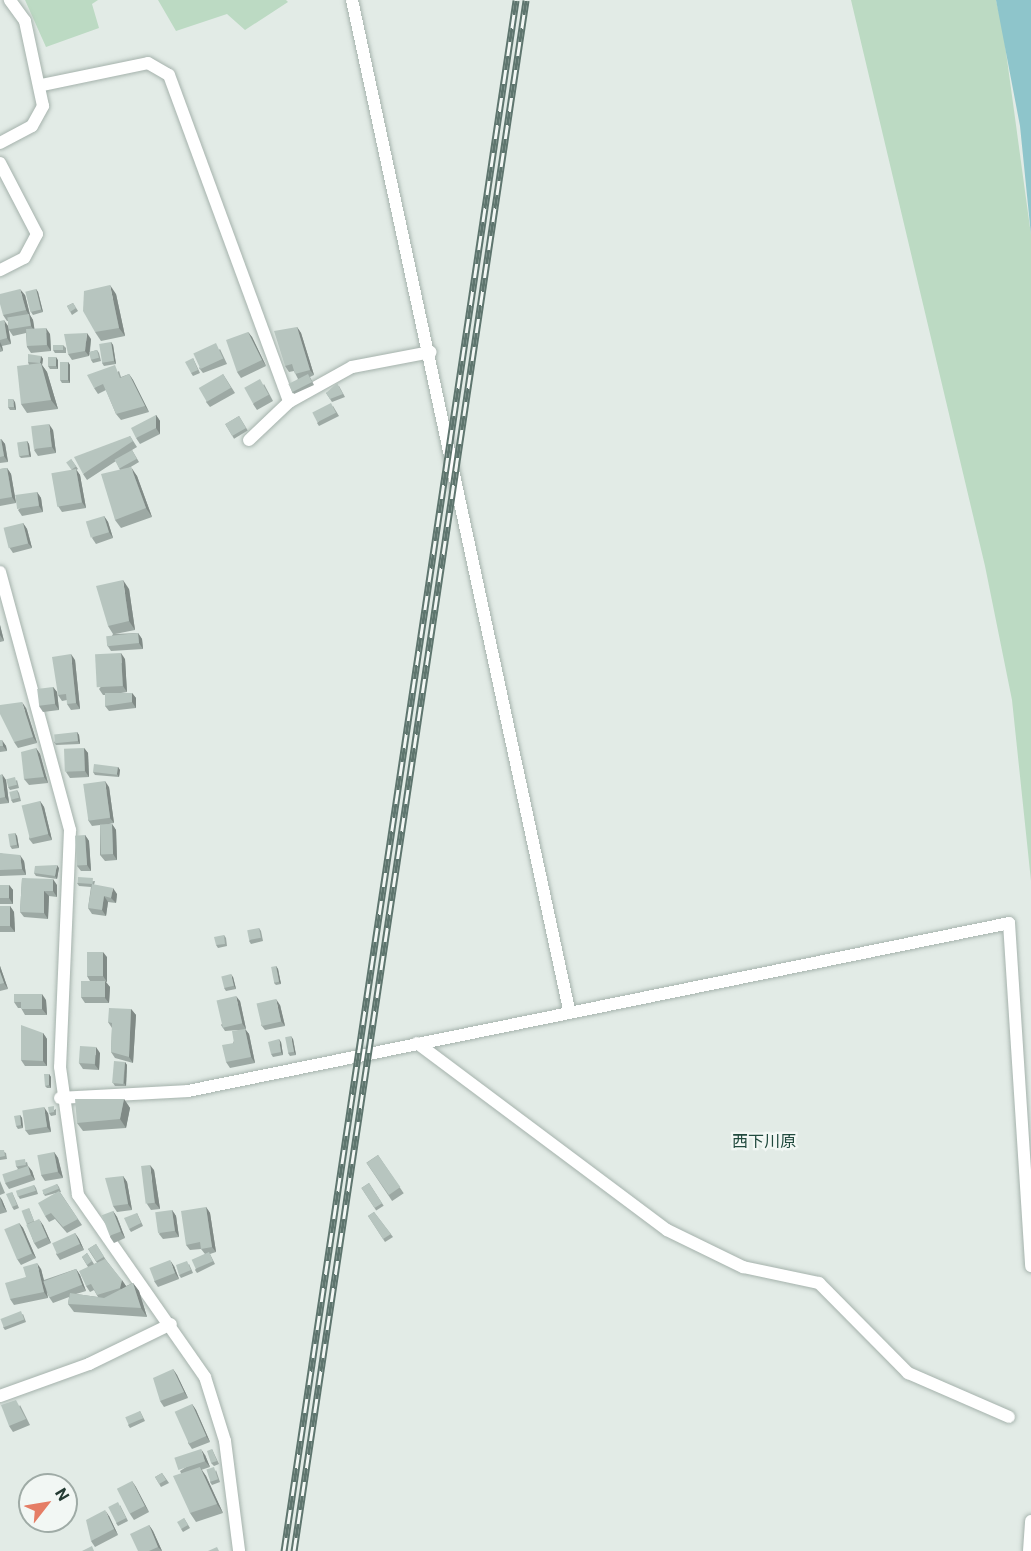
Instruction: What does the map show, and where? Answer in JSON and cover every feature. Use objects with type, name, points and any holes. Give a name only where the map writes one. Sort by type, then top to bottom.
[{"type":"street","points":[[0,144],[39,118],[42,84],[25,21],[10,0]]},
{"type":"street","points":[[352,0],[431,352],[569,1010]]},
{"type":"street","points":[[42,84],[148,63],[170,75],[289,402]]},
{"type":"street","points":[[0,163],[37,234],[24,258],[0,270]]},
{"type":"street","points":[[249,440],[289,402],[352,367],[431,352]]},
{"type":"street","points":[[0,572],[70,830],[60,1098],[78,1195],[110,1247],[171,1324],[214,1400],[239,1551]]},
{"type":"street","points":[[60,1098],[188,1091],[569,1010],[1009,923],[1031,1266]]},
{"type":"street","points":[[417,1043],[667,1230],[744,1267],[819,1283],[908,1373],[1009,1417]]},
{"type":"street","points":[[0,1396],[89,1364],[171,1324]]},
{"type":"street","points":[[1029,1551],[1031,1521]]},
{"type":"green space","points":[[25,0],[98,0],[92,4],[99,28],[46,47]]},
{"type":"green space","points":[[158,0],[286,0],[288,2],[245,30],[227,14],[176,31]]},
{"type":"green space","points":[[851,0],[996,0],[1003,30],[1031,235],[1031,881],[1012,700],[985,566]]},
{"type":"water","points":[[996,0],[1031,0],[1031,235],[1020,126]]},
{"type":"building","points":[[110,285],[119,328],[95,332],[83,311],[84,291]]},
{"type":"building","points":[[20,289],[26,310],[3,315],[0,294]]},
{"type":"building","points":[[36,289],[41,309],[30,312],[25,292]]},
{"type":"building","points":[[73,303],[76,308],[70,312],[67,306]]},
{"type":"building","points":[[29,314],[31,326],[9,329],[7,317]]},
{"type":"building","points":[[4,320],[7,338],[0,340],[0,321]]},
{"type":"building","points":[[297,327],[310,370],[295,374],[292,364],[285,366],[274,331]]},
{"type":"building","points":[[46,328],[47,345],[27,346],[26,329]]},
{"type":"building","points":[[248,332],[262,360],[237,372],[226,340]]},
{"type":"building","points":[[87,333],[85,351],[68,354],[64,334]]},
{"type":"building","points":[[111,342],[114,361],[102,363],[99,344]]},
{"type":"building","points":[[216,343],[223,358],[201,369],[193,354]]},
{"type":"building","points":[[53,345],[63,345],[63,350],[53,350]]},
{"type":"building","points":[[97,350],[99,358],[91,360],[89,352]]},
{"type":"building","points":[[28,354],[41,356],[40,363],[28,362]]},
{"type":"building","points":[[48,357],[56,357],[56,366],[48,366]]},
{"type":"building","points":[[193,358],[198,370],[191,373],[185,362]]},
{"type":"building","points":[[60,362],[68,362],[68,380],[60,380]]},
{"type":"building","points":[[41,363],[51,400],[21,404],[17,366]]},
{"type":"building","points":[[115,365],[120,378],[129,374],[145,406],[116,414],[103,384],[94,388],[87,375]]},
{"type":"building","points":[[223,374],[231,388],[207,402],[199,388]]},
{"type":"building","points":[[308,374],[312,382],[292,392],[288,384]]},
{"type":"building","points":[[260,379],[269,395],[253,403],[244,388]]},
{"type":"building","points":[[337,383],[343,394],[330,399],[326,393]]},
{"type":"building","points":[[8,399],[13,399],[14,407],[8,407]]},
{"type":"building","points":[[331,403],[336,413],[317,422],[312,413]]},
{"type":"building","points":[[156,415],[156,428],[136,438],[131,428]]},
{"type":"building","points":[[239,416],[246,428],[232,436],[225,424]]},
{"type":"building","points":[[49,424],[52,447],[34,449],[31,426]]},
{"type":"building","points":[[130,436],[133,441],[83,474],[74,457]]},
{"type":"building","points":[[0,439],[4,456],[0,457]]},
{"type":"building","points":[[27,441],[29,455],[19,456],[17,442]]},
{"type":"building","points":[[132,450],[137,459],[119,468],[115,460]]},
{"type":"building","points":[[71,459],[76,466],[71,470],[66,463]]},
{"type":"building","points":[[131,467],[146,508],[115,520],[101,474]]},
{"type":"building","points":[[7,468],[12,497],[0,499],[0,469]]},
{"type":"building","points":[[76,469],[82,502],[57,507],[51,473]]},
{"type":"building","points":[[37,492],[39,506],[17,509],[15,495]]},
{"type":"building","points":[[104,516],[109,532],[91,538],[86,522]]},
{"type":"building","points":[[23,523],[28,543],[9,548],[4,528]]},
{"type":"building","points":[[123,580],[129,621],[108,626],[96,586]]},
{"type":"building","points":[[138,633],[139,643],[107,646],[106,636]]},
{"type":"building","points":[[121,653],[123,686],[97,687],[95,654]]},
{"type":"building","points":[[71,654],[76,703],[67,704],[66,694],[58,695],[52,657]]},
{"type":"building","points":[[53,687],[55,704],[39,706],[37,689]]},
{"type":"building","points":[[105,693],[132,693],[132,702],[105,706]]},
{"type":"building","points":[[22,702],[33,737],[14,742],[0,714],[0,705]]},
{"type":"building","points":[[77,732],[78,741],[55,743],[54,734]]},
{"type":"building","points":[[36,748],[44,777],[24,779],[21,752]]},
{"type":"building","points":[[84,748],[85,771],[65,772],[64,749]]},
{"type":"building","points":[[94,764],[118,767],[117,775],[93,772]]},
{"type":"building","points":[[2,774],[5,797],[0,798],[0,775]]},
{"type":"building","points":[[15,777],[17,785],[8,787],[6,779]]},
{"type":"building","points":[[105,781],[110,818],[88,821],[83,784]]},
{"type":"building","points":[[17,790],[19,798],[11,800],[9,792]]},
{"type":"building","points":[[40,801],[48,834],[30,839],[22,806]]},
{"type":"building","points":[[100,824],[112,824],[113,854],[101,854]]},
{"type":"building","points":[[15,833],[17,845],[10,846],[8,834]]},
{"type":"building","points":[[85,835],[87,865],[77,866],[75,836]]},
{"type":"building","points":[[0,853],[20,855],[22,869],[0,870]]},
{"type":"building","points":[[57,865],[55,876],[34,873],[35,866]]},
{"type":"building","points":[[78,877],[93,878],[93,884],[78,883]]},
{"type":"building","points":[[22,878],[53,879],[53,891],[44,891],[44,913],[20,912]]},
{"type":"building","points":[[92,884],[113,888],[111,898],[104,896],[102,910],[88,908]]},
{"type":"building","points":[[0,885],[9,885],[9,898],[0,898]]},
{"type":"building","points":[[0,906],[10,906],[10,926],[0,926]]},
{"type":"building","points":[[259,928],[261,938],[249,940],[247,930]]},
{"type":"building","points":[[224,935],[225,944],[216,945],[214,937]]},
{"type":"building","points":[[87,952],[103,952],[103,976],[87,976]]},
{"type":"building","points":[[276,966],[279,982],[274,983],[271,967]]},
{"type":"building","points":[[0,972],[4,983],[0,984]]},
{"type":"building","points":[[231,974],[234,986],[224,988],[221,976]]},
{"type":"building","points":[[81,981],[105,981],[105,997],[81,997]]},
{"type":"building","points":[[14,994],[42,994],[42,1009],[21,1009],[21,1002],[14,1002]]},
{"type":"building","points":[[236,996],[242,1023],[223,1028],[217,1000]]},
{"type":"building","points":[[276,999],[281,1021],[262,1026],[257,1003]]},
{"type":"building","points":[[109,1008],[131,1009],[129,1057],[111,1052],[112,1023],[108,1022]]},
{"type":"building","points":[[21,1025],[43,1033],[43,1061],[21,1060]]},
{"type":"building","points":[[245,1029],[251,1057],[226,1062],[222,1045],[234,1043],[232,1031]]},
{"type":"building","points":[[291,1036],[294,1052],[288,1053],[285,1037]]},
{"type":"building","points":[[279,1039],[281,1052],[271,1054],[268,1042]]},
{"type":"building","points":[[80,1046],[96,1047],[95,1064],[79,1063]]},
{"type":"building","points":[[114,1061],[125,1062],[123,1084],[112,1083]]},
{"type":"building","points":[[44,1074],[49,1074],[49,1085],[45,1086]]},
{"type":"building","points":[[75,1099],[124,1099],[120,1119],[77,1123]]},
{"type":"building","points":[[54,1106],[54,1112],[49,1113],[48,1107]]},
{"type":"building","points":[[44,1107],[47,1127],[25,1130],[22,1110]]},
{"type":"building","points":[[20,1115],[21,1125],[16,1126],[14,1116]]},
{"type":"building","points":[[0,1150],[4,1150],[5,1156],[0,1157]]},
{"type":"building","points":[[54,1152],[58,1172],[41,1175],[37,1155]]},
{"type":"building","points":[[378,1155],[400,1187],[389,1195],[367,1163]]},
{"type":"building","points":[[25,1159],[26,1165],[16,1166],[15,1161]]},
{"type":"building","points":[[150,1165],[155,1203],[146,1204],[141,1166]]},
{"type":"building","points":[[28,1166],[31,1175],[5,1183],[2,1174]]},
{"type":"building","points":[[123,1176],[128,1204],[113,1206],[105,1178]]},
{"type":"building","points":[[369,1183],[382,1203],[375,1208],[361,1188]]},
{"type":"building","points":[[57,1184],[59,1189],[44,1195],[42,1190]]},
{"type":"building","points":[[34,1185],[36,1191],[18,1197],[16,1191]]},
{"type":"building","points":[[59,1191],[78,1219],[63,1227],[51,1213],[45,1216],[38,1203]]},
{"type":"building","points":[[12,1192],[17,1205],[12,1207],[6,1194]]},
{"type":"building","points":[[206,1207],[212,1247],[201,1249],[200,1242],[186,1245],[181,1211]]},
{"type":"building","points":[[29,1208],[34,1221],[27,1224],[22,1211]]},
{"type":"building","points":[[172,1210],[175,1231],[158,1233],[155,1212]]},
{"type":"building","points":[[113,1211],[121,1232],[110,1236],[102,1215]]},
{"type":"building","points":[[374,1212],[391,1234],[383,1239],[368,1216]]},
{"type":"building","points":[[137,1213],[141,1223],[129,1229],[124,1218]]},
{"type":"building","points":[[39,1219],[47,1237],[34,1243],[26,1225]]},
{"type":"building","points":[[19,1223],[32,1253],[17,1260],[4,1229]]},
{"type":"building","points":[[75,1233],[80,1244],[57,1254],[52,1243]]},
{"type":"building","points":[[96,1244],[104,1257],[96,1261],[88,1249]]},
{"type":"building","points":[[209,1252],[213,1261],[196,1269],[192,1260]]},
{"type":"building","points":[[87,1253],[92,1261],[87,1265],[82,1257]]},
{"type":"building","points":[[105,1259],[122,1280],[120,1288],[97,1295],[91,1284],[86,1286],[79,1271]]},
{"type":"building","points":[[170,1260],[175,1273],[154,1281],[149,1268]]},
{"type":"building","points":[[187,1261],[191,1270],[179,1275],[176,1265]]},
{"type":"building","points":[[37,1263],[44,1292],[10,1299],[5,1283],[26,1277],[23,1267]]},
{"type":"building","points":[[76,1269],[82,1285],[49,1297],[43,1282]]},
{"type":"building","points":[[133,1283],[141,1308],[68,1304],[70,1293],[104,1298]]},
{"type":"building","points":[[21,1311],[24,1319],[4,1327],[0,1319]]},
{"type":"building","points":[[173,1369],[184,1392],[160,1401],[153,1378]]},
{"type":"building","points":[[16,1400],[26,1419],[9,1426],[1,1405]]},
{"type":"building","points":[[192,1404],[206,1436],[189,1444],[175,1412]]},
{"type":"building","points":[[140,1411],[143,1418],[128,1425],[125,1417]]},
{"type":"building","points":[[201,1449],[205,1461],[178,1470],[174,1458]]},
{"type":"building","points":[[212,1449],[217,1461],[211,1463],[207,1451]]},
{"type":"building","points":[[200,1467],[217,1504],[190,1513],[173,1476]]},
{"type":"building","points":[[214,1467],[218,1479],[210,1482],[206,1469]]},
{"type":"building","points":[[162,1473],[166,1480],[159,1484],[155,1477]]},
{"type":"building","points":[[132,1481],[145,1506],[130,1514],[117,1489]]},
{"type":"building","points":[[118,1502],[126,1518],[116,1523],[108,1507]]},
{"type":"building","points":[[105,1510],[114,1529],[91,1541],[86,1520]]},
{"type":"building","points":[[184,1518],[188,1525],[181,1529],[177,1522]]},
{"type":"building","points":[[149,1525],[158,1547],[149,1551],[138,1551],[130,1534]]},
{"type":"building","points":[[92,1546],[94,1551],[82,1551]]},
{"type":"railway","points":[[284,1551],[516,0]]},
{"type":"railway","points":[[294,1551],[526,0]]},
{"type":"district","name":"西下川原","points":[[764,1142]]}]
